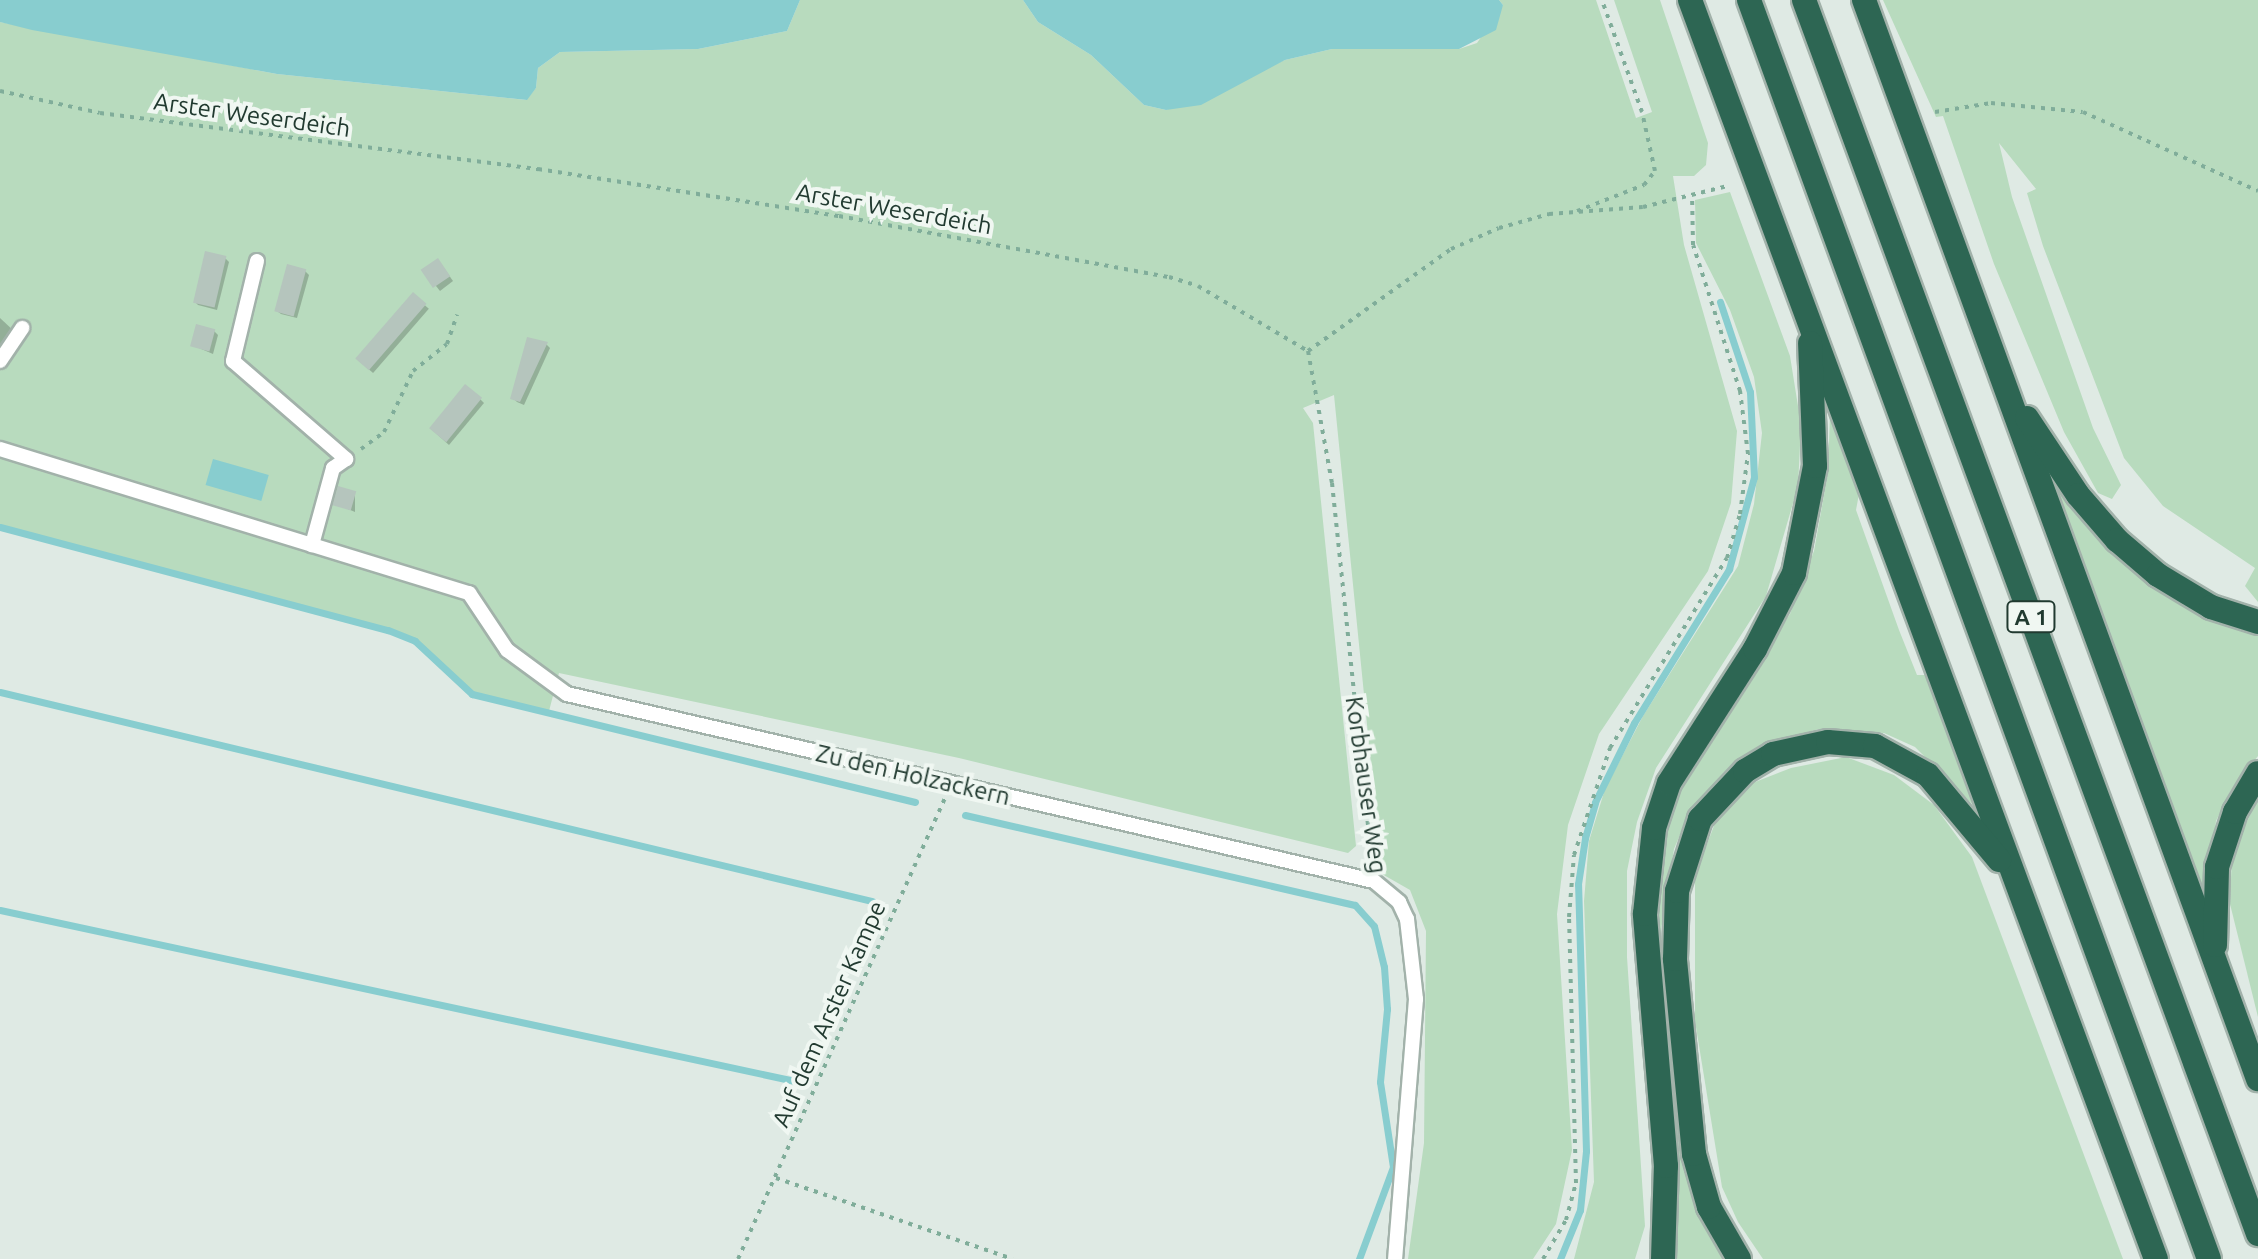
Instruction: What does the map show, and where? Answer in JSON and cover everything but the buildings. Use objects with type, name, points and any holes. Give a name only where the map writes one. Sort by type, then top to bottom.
[{"type":"highway","points":[[1690,0],[2156,1259]]},
{"type":"highway","name":"A 1","points":[[1749,0],[2209,1259]]},
{"type":"highway","name":"A 1","points":[[1804,0],[2258,1234]]},
{"type":"highway","points":[[1864,0],[2258,1079]]},
{"type":"highway","points":[[1663,1259],[1666,1166],[1645,914],[1654,828],[1669,783],[1755,649],[1794,573],[1815,466],[1808,316]]},
{"type":"highway","points":[[2006,386],[2078,495],[2117,540],[2158,575],[2211,607],[2258,622]]},
{"type":"highway","points":[[1739,1259],[1709,1207],[1694,1154],[1675,959],[1677,891],[1700,819],[1745,771],[1773,754],[1828,742],[1875,746],[1901,756],[1949,795],[2018,887]]},
{"type":"highway","points":[[2214,960],[2217,867],[2235,812],[2258,773]]},
{"type":"lane","points":[[257,261],[233,361],[346,459],[333,468],[312,545]]},
{"type":"lane","points":[[0,361],[22,328]]},
{"type":"lane","name":"Zu den Holzackern","points":[[0,449],[469,593],[507,650],[567,694],[1374,881]]},
{"type":"lane","name":"Korbhauser Weg","points":[[1374,881],[1399,902],[1407,919],[1416,999],[1395,1259]]},
{"type":"path","points":[[1571,213],[1644,185],[1655,171],[1642,112],[1602,0]]},
{"type":"path","name":"Arster Weserdeich","points":[[0,91],[100,113],[538,169],[839,216],[1169,277],[1198,286],[1308,351]]},
{"type":"path","points":[[1935,112],[1991,103],[2083,112],[2258,191]]},
{"type":"path","points":[[1308,351],[1451,249],[1499,228],[1571,213],[1643,207],[1727,186]]},
{"type":"path","points":[[1543,1259],[1566,1220],[1576,1183],[1569,917],[1574,855],[1610,748],[1727,558],[1740,514],[1748,454],[1740,391],[1693,245],[1692,195]]},
{"type":"path","points":[[346,459],[384,432],[403,383],[439,355],[453,334],[457,315]]},
{"type":"path","name":"Korbhauser Weg","points":[[1308,351],[1332,483],[1374,881]]},
{"type":"path","name":"Auf dem Arster Kampe","points":[[738,1259],[952,784]]},
{"type":"path","points":[[776,1178],[1012,1259]]},
{"type":"green space","points":[[800,0],[1023,0],[1038,22],[1091,55],[1144,105],[1166,110],[1285,60],[1332,49],[1459,49],[1477,43],[1503,5],[1499,0],[1596,0],[1636,118],[1652,112],[1614,0],[1660,0],[1708,143],[1706,165],[1694,176],[1673,176],[1684,245],[1737,431],[1731,503],[1708,571],[1599,734],[1568,825],[1557,914],[1572,1150],[1556,1224],[1533,1259],[1408,1259],[1424,1143],[1426,931],[1410,890],[1382,874],[1334,395],[1303,408],[1313,423],[1356,846],[1348,853],[959,758],[559,673],[549,711],[473,692],[416,639],[387,628],[0,525],[0,22],[277,74],[526,100],[536,88],[538,68],[560,52],[698,49],[787,31]]},
{"type":"green space","points":[[1883,0],[2258,0],[2258,602],[2245,586],[2255,568],[2163,506],[2124,458],[2043,246],[2027,193],[2036,189],[1999,143],[2012,197],[2093,428],[2121,485],[2112,499],[2098,493],[2064,432],[1994,264],[1943,116],[1936,117]]},
{"type":"green space","points":[[1730,192],[1790,356],[1801,425],[1798,486],[1766,596],[1656,768],[1637,822],[1627,871],[1627,957],[1645,1226],[1635,1259],[1574,1259],[1594,1182],[1584,901],[1589,841],[1605,789],[1643,716],[1738,566],[1754,504],[1762,433],[1754,377],[1730,310],[1696,243],[1695,200]]},
{"type":"green space","points":[[1830,414],[1859,494],[1856,510],[1899,630],[1917,675],[1925,675],[1973,805],[1915,747],[1884,733],[1819,729],[1766,743],[1724,772],[1687,818],[1674,849],[1661,930],[1664,989],[1679,1148],[1695,1209],[1725,1259],[1671,1259],[1654,926],[1666,823],[1678,787],[1790,614],[1814,551],[1828,473]]},
{"type":"green space","points":[[2056,486],[2109,551],[2156,590],[2209,618],[2258,635],[2258,756],[2231,790],[2216,821],[2207,896],[2203,897]]},
{"type":"green space","points":[[1846,757],[1894,775],[1934,805],[1972,857],[2123,1259],[1763,1259],[1738,1222],[1722,1187],[1695,1021],[1695,876],[1715,823],[1745,786],[1791,768]]},
{"type":"green space","points":[[2258,798],[2258,1017],[2230,904],[2232,853]]},
{"type":"water","points":[[0,0],[800,0],[787,31],[698,49],[560,52],[538,68],[536,88],[527,100],[277,74],[32,30],[0,22]]},
{"type":"water","points":[[1023,0],[1499,0],[1503,5],[1496,30],[1459,49],[1332,49],[1285,60],[1201,105],[1166,110],[1144,105],[1091,55],[1038,22]]},
{"type":"water","points":[[213,459],[269,475],[261,501],[206,485]]},
{"type":"waterway","points":[[1560,1259],[1580,1210],[1586,1151],[1578,884],[1585,838],[1595,802],[1634,723],[1729,569],[1754,477],[1750,392],[1720,302]]},
{"type":"waterway","points":[[0,527],[388,630],[415,641],[472,694],[915,802]]},
{"type":"waterway","points":[[0,692],[872,901]]},
{"type":"waterway","points":[[965,815],[1355,905],[1374,926],[1384,967],[1387,1009],[1380,1082],[1393,1167],[1359,1259]]},
{"type":"waterway","points":[[0,910],[795,1081]]}]
